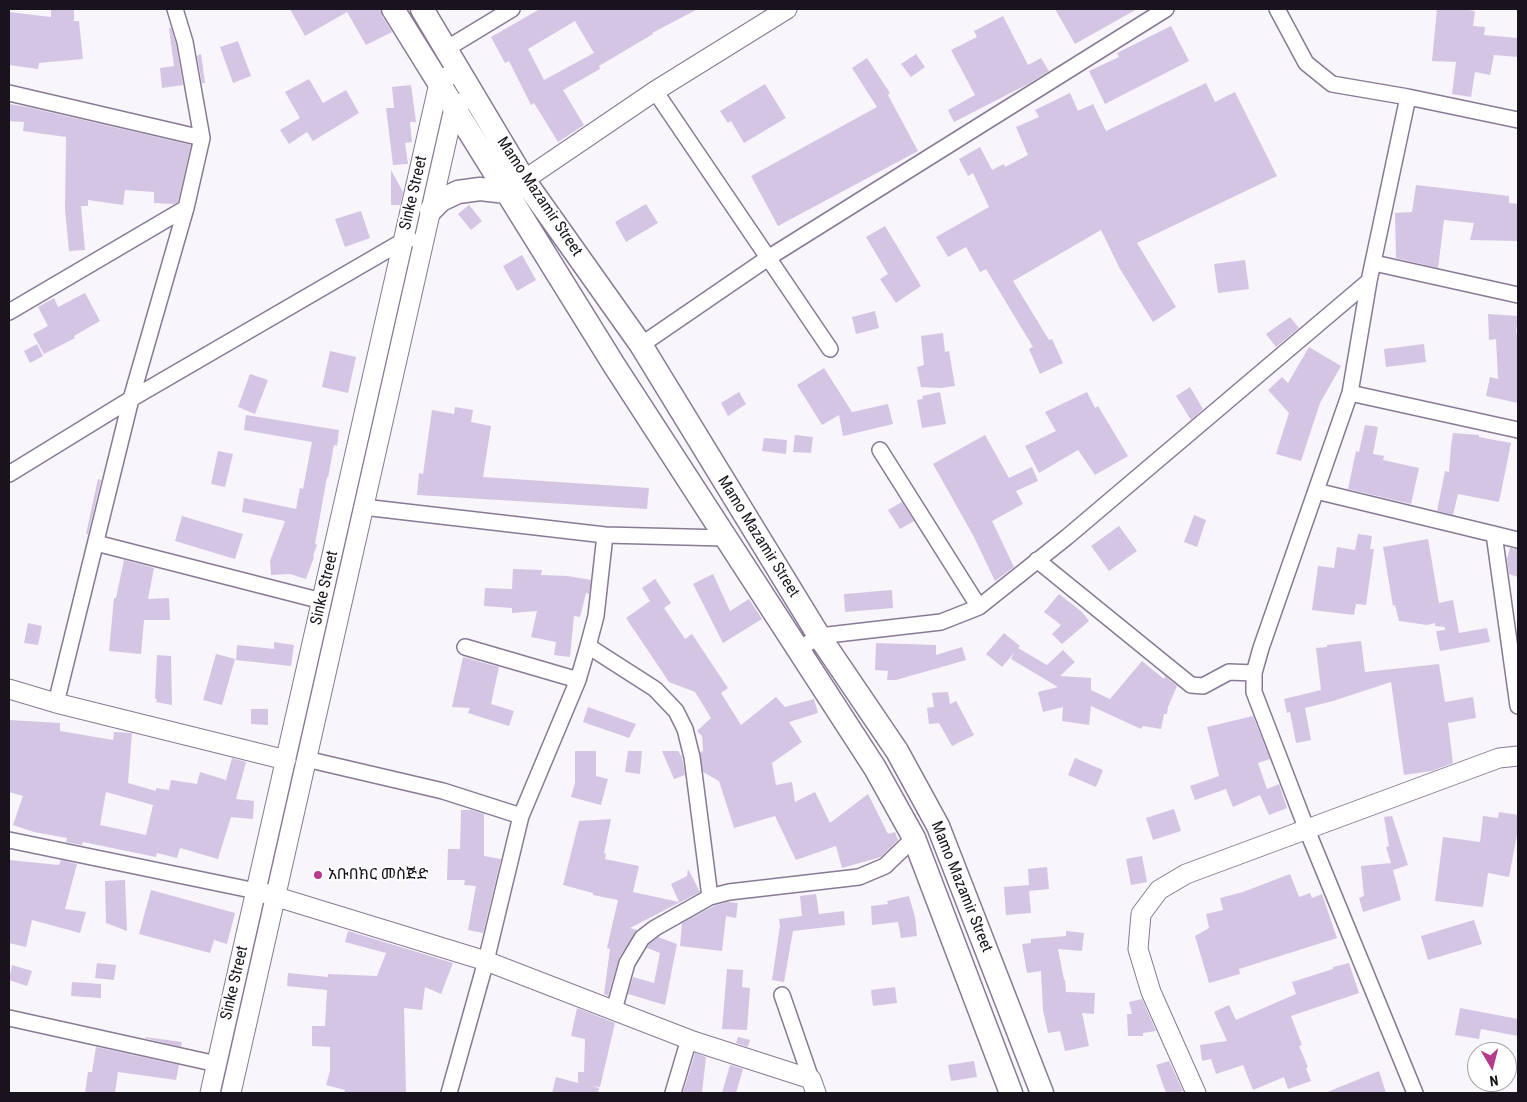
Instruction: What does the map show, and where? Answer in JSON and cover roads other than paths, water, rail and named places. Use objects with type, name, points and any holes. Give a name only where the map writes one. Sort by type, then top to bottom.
[{"type":"main road","name":"Mamo Mazamir Street","points":[[392,9],[614,365],[875,768],[914,838],[1011,1093]]},
{"type":"main road","name":"Mamo Mazamir Street","points":[[422,9],[524,180],[641,345],[819,636],[897,751],[938,826],[1042,1093]]},
{"type":"main road","points":[[431,210],[441,200],[458,192],[480,189],[506,192]]},
{"type":"street","points":[[56,703],[131,399],[186,208],[202,138],[185,42],[175,9]]},
{"type":"street","points":[[446,49],[512,9]]},
{"type":"street","points":[[524,180],[655,91],[787,9]]},
{"type":"street","points":[[641,345],[768,258],[1166,9]]},
{"type":"street","points":[[1277,9],[1306,63],[1332,84],[1408,97],[1518,120]]},
{"type":"street","points":[[439,83],[458,69]]},
{"type":"street","name":"Sinke Street","points":[[210,1093],[439,83]]},
{"type":"street","points":[[655,91],[830,349]]},
{"type":"street","points":[[9,93],[202,138]]},
{"type":"street","points":[[454,108],[472,93]]},
{"type":"street","points":[[1408,97],[1370,281],[1350,393],[1261,648],[1254,673],[1254,692],[1307,830],[1415,1093]]},
{"type":"street","name":"Sinke Street","points":[[230,1093],[454,108]]},
{"type":"street","points":[[9,312],[186,208]]},
{"type":"street","points":[[9,474],[131,399],[403,241],[425,233]]},
{"type":"street","points":[[1374,263],[1518,295]]},
{"type":"street","points":[[798,650],[819,636],[941,622],[979,607],[1067,538],[1370,281]]},
{"type":"street","points":[[1350,393],[1518,430]]},
{"type":"street","points":[[880,450],[979,607]]},
{"type":"street","points":[[1316,491],[1518,540]]},
{"type":"street","points":[[364,507],[604,536],[725,538]]},
{"type":"street","points":[[1494,534],[1518,706]]},
{"type":"street","points":[[449,1093],[486,961],[521,816],[578,680],[588,646],[596,616],[604,536]]},
{"type":"street","points":[[96,543],[322,601]]},
{"type":"street","points":[[1037,560],[1191,685],[1203,686],[1229,672],[1254,673]]},
{"type":"street","points":[[588,646],[655,690],[676,712],[685,729],[692,757],[710,897]]},
{"type":"street","points":[[465,647],[578,680]]},
{"type":"street","points":[[9,689],[56,703],[286,760]]},
{"type":"street","points":[[1196,1093],[1151,992],[1138,949],[1141,914],[1159,890],[1186,874],[1499,758],[1518,756]]},
{"type":"street","points":[[306,759],[442,791],[521,816]]},
{"type":"street","points":[[614,1010],[627,964],[642,938],[655,928],[710,897],[729,892],[859,877],[885,866],[914,838]]},
{"type":"street","points":[[9,840],[256,891],[486,961],[814,1086]]},
{"type":"street","points":[[782,995],[814,1086]]},
{"type":"street","points":[[9,1018],[217,1064]]},
{"type":"street","points":[[673,1093],[688,1039]]},
{"type":"place","name":"አቡበክር መስጅድ","points":[[318,875]]}]
